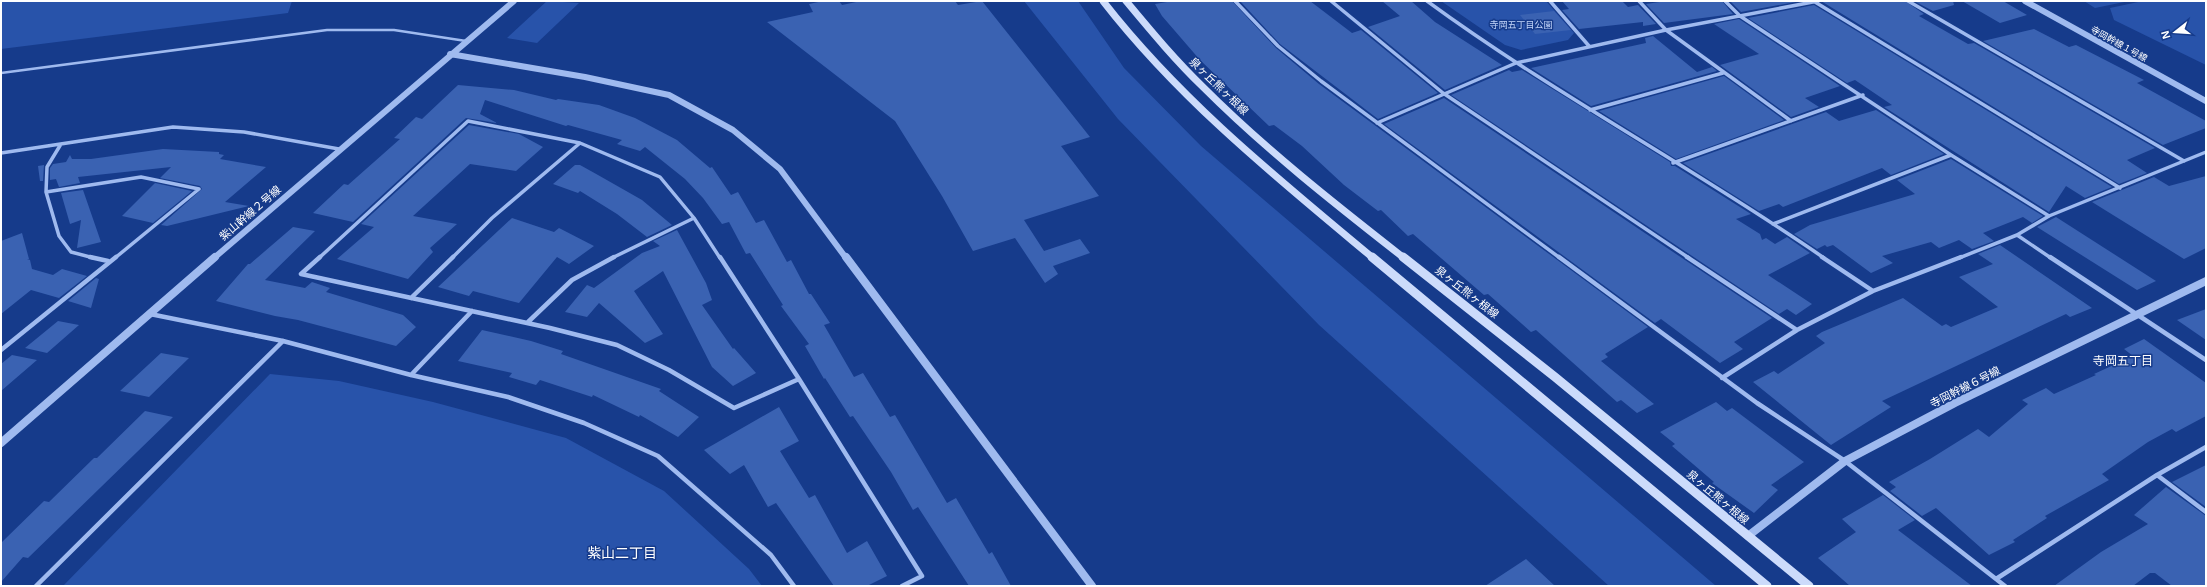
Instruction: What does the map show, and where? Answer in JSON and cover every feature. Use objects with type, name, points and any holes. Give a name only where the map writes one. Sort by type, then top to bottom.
[{"type":"main road","points":[[1103,1],[1156,65],[1196,106],[1242,148],[1766,586]]},
{"type":"main road","name":"泉ヶ丘熊ヶ根線","points":[[1126,1],[1157,40],[1194,80],[1302,175],[1509,339],[1809,586]]},
{"type":"street","name":"紫山幹線２号線","points":[[1,444],[148,314],[339,149],[514,1]]},
{"type":"street","points":[[1235,1],[1278,46],[1321,81],[1722,378],[1845,461],[2005,586]]},
{"type":"street","points":[[1331,1],[1443,93],[1797,330]]},
{"type":"street","points":[[1427,1],[1461,27],[1516,63],[1672,163],[1773,224],[1873,291]]},
{"type":"street","points":[[1550,1],[1589,46]]},
{"type":"street","points":[[1639,1],[1666,30],[1723,73],[1791,121]]},
{"type":"street","points":[[1725,1],[1740,16],[1863,95],[1951,155],[2049,216]]},
{"type":"street","points":[[1377,123],[1443,93],[1516,63],[1666,30],[1816,1],[2120,188]]},
{"type":"street","points":[[1908,1],[2184,161]]},
{"type":"street","name":"寺岡幹線１号線","points":[[2025,1],[2206,101]]},
{"type":"street","points":[[450,54],[585,77],[669,95],[733,130],[780,169],[1092,586]]},
{"type":"street","points":[[1590,110],[1723,73]]},
{"type":"street","points":[[1672,163],[1863,95]]},
{"type":"street","points":[[799,379],[734,408],[669,370],[617,346],[527,323],[301,274],[468,121],[580,143],[660,177],[694,218],[799,379],[922,576],[902,586]]},
{"type":"street","points":[[1,153],[173,127],[244,132],[339,149]]},
{"type":"street","points":[[412,298],[492,218],[580,143]]},
{"type":"street","points":[[61,144],[46,167],[46,192],[59,236],[71,252],[108,261]]},
{"type":"street","points":[[1722,378],[1797,330],[1873,291],[2017,235],[2049,216],[2206,152]]},
{"type":"street","points":[[1773,224],[1951,155]]},
{"type":"street","points":[[1,350],[108,261],[199,189],[141,177],[46,192]]},
{"type":"street","points":[[527,323],[572,280],[635,245],[694,218]]},
{"type":"street","points":[[2017,235],[2206,360]]},
{"type":"street","name":"寺岡幹線６号線","points":[[1748,536],[1845,461],[1962,400],[2206,281]]},
{"type":"street","points":[[411,375],[472,311]]},
{"type":"street","points":[[148,314],[283,341],[411,375],[508,397],[584,423],[658,456],[771,555],[794,586]]},
{"type":"street","points":[[36,586],[283,341]]},
{"type":"street","points":[[1996,579],[2157,475],[2206,447]]},
{"type":"street","points":[[2157,475],[2206,512]]},
{"type":"lane","points":[[1,73],[327,30],[394,30],[466,41]]},
{"type":"green space","points":[[1,1],[292,1],[288,13],[1,49]]},
{"type":"green space","points":[[547,1],[579,3],[537,43],[507,38]]},
{"type":"green space","points":[[1024,1],[1078,1],[1124,68],[1201,146],[1716,586],[1609,586],[1319,325],[1118,119]]},
{"type":"green space","name":"寺岡五丁目公園","points":[[1441,1],[1546,1],[1574,33],[1568,40],[1521,50],[1505,45]]},
{"type":"green space","points":[[2084,1],[2129,1],[2095,8]]},
{"type":"green space","points":[[2143,1],[2206,1],[2206,65],[2114,20],[2110,8]]},
{"type":"green space","points":[[270,374],[339,381],[433,402],[566,438],[664,491],[749,569],[762,586],[63,586]]},
{"type":"building","points":[[823,1],[839,1],[842,5],[861,1],[955,1],[958,5],[982,1],[1090,137],[1061,146],[1099,196],[1024,220],[1044,251],[1080,239],[1090,253],[1053,266],[1058,274],[1045,283],[1015,238],[973,251],[942,196],[895,121],[767,22],[813,12],[809,4]]},
{"type":"building","points":[[1173,1],[1232,1],[1276,48],[1319,84],[1648,327],[1605,354],[1608,357],[1601,361],[1654,404],[1637,413],[1621,400],[1617,402],[1536,330],[1531,332],[1488,294],[1484,295],[1413,234],[1408,236],[1381,210],[1378,211],[1344,185],[1302,146],[1274,125],[1269,126],[1200,60],[1162,16],[1155,4]]},
{"type":"building","points":[[1240,1],[1310,1],[1352,33],[1361,30],[1438,93],[1378,119],[1280,44]]},
{"type":"building","points":[[1382,1],[1411,1],[1435,22],[1502,65],[1445,90],[1368,27],[1400,16]]},
{"type":"building","points":[[1562,1],[1622,1],[1628,7],[1638,5],[1656,24],[1643,26],[1643,22],[1579,29],[1562,10],[1569,9]]},
{"type":"building","points":[[1666,1],[1722,1],[1733,14],[1664,23],[1646,4]]},
{"type":"building","points":[[1730,1],[1801,1],[1741,12]]},
{"type":"building","points":[[1821,1],[1905,1],[1924,14],[1919,16],[1968,44],[1974,43],[2155,148],[2127,160],[2147,173],[2119,184]]},
{"type":"building","points":[[1914,1],[1953,1],[1954,5],[1933,11]]},
{"type":"building","points":[[1962,1],[2003,1],[2027,15],[2000,23]]},
{"type":"building","points":[[1814,5],[2112,187],[2085,198],[2066,186],[2049,212],[1884,107],[1892,105],[1855,80],[1847,83],[1748,18]]},
{"type":"building","points":[[1554,11],[1571,30],[1535,34],[1520,15]]},
{"type":"building","points":[[1739,19],[1840,86],[1805,98],[1819,107],[1791,117],[1720,65],[1759,54],[1714,24]]},
{"type":"building","points":[[2034,29],[2069,47],[2076,45],[2144,80],[2137,83],[2206,121],[2206,128],[2163,145],[1983,41]]},
{"type":"building","points":[[1653,36],[1697,72],[1712,67],[1717,71],[1591,106],[1531,68],[1646,43],[1645,38]]},
{"type":"building","points":[[1509,70],[1512,72],[1522,70],[1670,162],[1671,166],[1675,166],[1751,214],[1736,219],[1760,234],[1762,240],[1766,238],[1775,244],[1787,237],[1810,253],[1768,275],[1812,304],[1796,315],[1787,309],[1779,314],[1451,95]]},
{"type":"building","points":[[1724,76],[1784,120],[1676,159],[1599,111]]},
{"type":"building","points":[[458,85],[514,90],[556,100],[558,99],[599,105],[635,118],[677,140],[710,168],[712,167],[731,195],[738,192],[756,223],[764,220],[787,262],[791,260],[809,294],[811,294],[830,323],[824,325],[854,377],[863,373],[890,417],[895,415],[947,503],[956,498],[989,554],[992,552],[1011,586],[969,586],[918,507],[913,510],[891,472],[853,416],[850,417],[825,378],[824,379],[805,346],[809,344],[781,306],[783,305],[750,253],[746,254],[729,222],[722,224],[703,198],[685,179],[645,147],[640,151],[617,144],[622,140],[568,125],[566,126],[485,100],[480,114],[497,123],[466,118],[353,222],[313,213],[344,184],[348,185],[400,139],[394,138],[416,117],[422,119]]},
{"type":"building","points":[[1444,98],[1772,318],[1734,342],[1743,349],[1720,363],[1661,319],[1655,323],[1384,124]]},
{"type":"building","points":[[1876,110],[1944,154],[1891,175],[1882,168],[1783,207],[1779,204],[1759,211],[1683,163],[1826,112],[1839,121]]},
{"type":"building","points":[[469,125],[519,134],[543,147],[516,171],[470,164],[413,216],[457,224],[430,248],[433,252],[408,279],[337,259],[374,227],[361,224]]},
{"type":"building","points":[[163,149],[219,152],[219,154],[224,155],[220,159],[266,167],[225,202],[249,206],[167,226],[161,225],[202,189],[200,186],[160,178],[171,167],[78,177],[80,183],[59,187],[56,179],[50,180],[50,168],[53,164],[66,162],[70,155],[72,159],[91,159]]},
{"type":"building","points":[[1951,159],[2043,216],[2032,223],[2023,217],[1983,233],[1994,241],[1972,249],[1959,240],[1939,248],[1931,242],[1882,256],[1893,263],[1871,273],[1833,245],[1827,247],[1825,245],[1817,249],[1794,234],[1810,225],[1915,194],[1897,180]]},
{"type":"building","points":[[44,165],[43,181],[40,181],[38,166]]},
{"type":"building","points":[[575,165],[580,165],[642,200],[672,225],[647,237],[617,214],[580,191],[578,193],[553,184]]},
{"type":"building","points":[[2206,176],[2206,248],[2184,259],[2092,202],[2154,177],[2169,186]]},
{"type":"building","points":[[155,183],[192,191],[153,223],[122,216]]},
{"type":"building","points":[[83,190],[101,242],[77,248],[81,220],[70,224],[61,193]]},
{"type":"building","points":[[2056,217],[2156,281],[2137,290],[2037,227]]},
{"type":"building","points":[[512,218],[554,232],[559,228],[594,246],[569,264],[557,257],[519,303],[473,291],[469,296],[438,287]]},
{"type":"building","points":[[293,227],[315,231],[265,280],[305,288],[312,282],[330,288],[326,292],[403,315],[416,327],[396,346],[298,320],[275,316],[216,301],[248,264],[250,264]]},
{"type":"building","points":[[677,230],[706,283],[712,300],[702,305],[733,349],[734,348],[756,373],[733,386],[712,367],[663,271],[634,291],[663,334],[645,343],[599,303],[587,317],[565,312],[587,285],[594,288],[642,253],[660,246],[653,241]]},
{"type":"building","points":[[22,233],[29,259],[27,259],[30,260],[32,269],[53,275],[62,269],[87,276],[59,298],[31,290],[1,314],[1,241]]},
{"type":"building","points":[[2000,245],[2092,308],[2070,317],[2066,314],[1882,401],[1891,407],[1831,445],[1753,382],[1774,371],[1778,374],[1825,343],[1816,336],[1822,332],[1903,298],[1942,326],[1946,324],[1951,327],[1998,307],[1959,277],[1993,264],[1978,254]]},
{"type":"building","points":[[96,278],[99,279],[91,308],[68,301]]},
{"type":"building","points":[[2206,309],[2206,340],[2177,320]]},
{"type":"building","points":[[58,321],[79,325],[47,353],[25,348]]},
{"type":"building","points":[[482,330],[531,341],[563,351],[561,354],[661,389],[659,391],[699,417],[678,437],[640,415],[639,417],[593,395],[592,397],[540,380],[536,385],[509,377],[512,373],[458,361]]},
{"type":"building","points":[[2144,339],[2206,383],[2206,416],[2176,432],[2172,429],[2148,442],[2102,474],[2109,480],[2045,516],[2047,518],[2013,540],[2015,542],[1989,555],[1936,508],[1922,516],[1890,491],[1896,487],[1889,482],[1930,459],[1978,429],[1989,437],[2028,404],[2022,400],[2046,388],[2054,394],[2096,375],[2094,374],[2133,356],[2124,349]]},
{"type":"building","points":[[161,353],[189,358],[149,397],[120,391]]},
{"type":"building","points":[[12,355],[37,360],[1,391],[1,364]]},
{"type":"building","points":[[1716,402],[1727,411],[1732,408],[1804,462],[1771,485],[1778,490],[1754,513],[1712,483],[1714,482],[1672,446],[1675,444],[1660,432]]},
{"type":"building","points":[[779,407],[799,441],[780,451],[809,498],[815,495],[847,553],[867,541],[887,576],[867,586],[834,586],[776,503],[768,507],[744,465],[730,474],[704,450]]},
{"type":"building","points":[[145,411],[173,417],[28,558],[23,557],[1,582],[1,543],[44,501],[49,502],[94,458],[97,458]]},
{"type":"building","points":[[2206,465],[2206,507],[2172,482]]},
{"type":"building","points":[[2166,487],[2206,516],[2206,586],[2172,586],[2155,573],[2150,573],[2133,586],[2054,586],[2101,552],[2148,524],[2134,515]]},
{"type":"building","points":[[1883,495],[1915,520],[1898,530],[1972,586],[1850,586],[1818,558],[1856,532],[1842,519]]},
{"type":"building","points":[[1526,559],[1555,586],[1485,586]]},
{"type":"district","name":"寺岡五丁目","points":[[2123,361]]},
{"type":"district","name":"紫山二丁目","points":[[622,553]]}]
